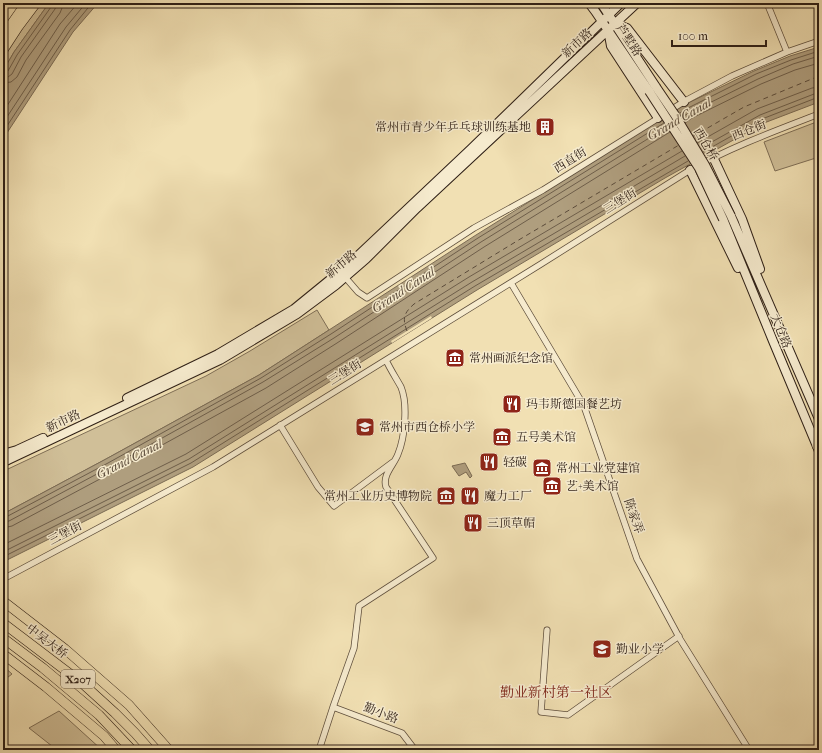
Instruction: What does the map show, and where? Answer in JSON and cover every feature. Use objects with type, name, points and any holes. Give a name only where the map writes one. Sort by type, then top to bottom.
[{"type":"main road","points":[[3,36],[26,3]]},
{"type":"main road","points":[[3,50],[36,3]]},
{"type":"main road","points":[[3,601],[65,649],[129,705],[169,750]]},
{"type":"main road","name":"中吴大桥","points":[[3,623],[82,683],[115,713],[148,747]]},
{"type":"main road","name":"中吴大桥","points":[[3,638],[43,668],[99,715],[132,750]]},
{"type":"main road","points":[[3,654],[58,696],[104,736],[116,750]]},
{"type":"street","name":"芦墅路","points":[[589,3],[595,11],[605,18]]},
{"type":"street","name":"芦墅路","points":[[601,3],[605,18],[652,89]]},
{"type":"street","name":"新市路","points":[[3,454],[17,450],[218,354],[294,309],[348,265],[471,149],[621,3]]},
{"type":"street","name":"新市路","points":[[3,462],[220,360],[297,314],[366,259],[417,208],[637,3]]},
{"type":"street","points":[[767,3],[787,52]]},
{"type":"street","points":[[658,118],[611,46],[611,27],[627,28],[684,102]]},
{"type":"street","name":"西直街","points":[[344,277],[366,298],[474,228],[543,190],[684,102],[732,76],[787,52],[819,41]]},
{"type":"street","name":"西仓桥","points":[[652,89],[675,115],[705,165],[727,217]]},
{"type":"street","name":"西仓街","points":[[690,170],[737,146],[819,114]]},
{"type":"street","points":[[713,157],[742,219],[783,334]]},
{"type":"street","points":[[690,170],[773,341]]},
{"type":"street","name":"三堡街","points":[[3,579],[213,467],[511,283],[690,170]]},
{"type":"street","name":"大仓路","points":[[727,217],[783,334],[819,419]]},
{"type":"street","name":"大仓路","points":[[727,217],[773,341],[818,447]]},
{"type":"street","name":"陈家弄","points":[[511,283],[584,406],[637,559],[678,636],[749,750]]},
{"type":"street","points":[[319,750],[354,648],[359,606],[433,558],[384,482],[398,454],[404,431],[405,405],[401,388],[386,360]]},
{"type":"street","points":[[280,425],[318,487],[334,506],[395,461]]},
{"type":"street","points":[[548,630],[541,712],[568,715],[678,636]]},
{"type":"street","name":"勤小路","points":[[333,707],[402,733],[415,750]]},
{"type":"shaded area","points":[[42,3],[49,3],[14,52],[3,71],[3,59],[23,28]]},
{"type":"shaded area","points":[[819,121],[819,157],[775,171],[764,142]]},
{"type":"shaded area","points":[[317,310],[329,330],[259,375],[3,514],[3,470],[206,376]]},
{"type":"shaded area","points":[[3,666],[12,674],[3,681]]},
{"type":"shaded area","points":[[59,711],[102,750],[57,750],[29,728]]},
{"type":"water","points":[[49,3],[98,3],[73,32],[3,139],[3,71],[14,52]]},
{"type":"water","name":"Grand Canal","points":[[819,47],[819,102],[764,123],[665,178],[477,290],[193,467],[3,562],[3,514],[259,375],[476,235],[684,105],[754,71],[790,56]]},
{"type":"water","points":[[465,463],[472,476],[470,478],[466,472],[459,476],[452,466]]},
{"type":"pier","points":[[431,316],[432,318],[392,343],[391,341]]},
{"type":"ferry route","points":[[692,137],[744,107],[819,76]]},
{"type":"ferry route","points":[[407,331],[404,319],[406,313],[414,304],[679,145]]},
{"type":"place","name":"常州市青少年乒乓球训练基地","points":[[545,127]]},
{"type":"place","name":"常州画派纪念馆","points":[[455,358]]},
{"type":"place","name":"玛韦斯德国餐艺坊","points":[[512,404]]},
{"type":"place","name":"常州市西仓桥小学","points":[[365,427]]},
{"type":"place","name":"五号美术馆","points":[[502,437]]},
{"type":"place","name":"轻碳","points":[[489,462]]},
{"type":"place","name":"常州工业党建馆","points":[[542,468]]},
{"type":"place","name":"艺+美术馆","points":[[552,486]]},
{"type":"place","name":"常州工业历史博物院","points":[[446,496]]},
{"type":"place","name":"魔力工厂","points":[[470,496]]},
{"type":"place","name":"三顶草帽","points":[[473,523]]},
{"type":"place","name":"勤业小学","points":[[602,649]]},
{"type":"district","name":"勤业新村第一社区","points":[[556,692]]}]
